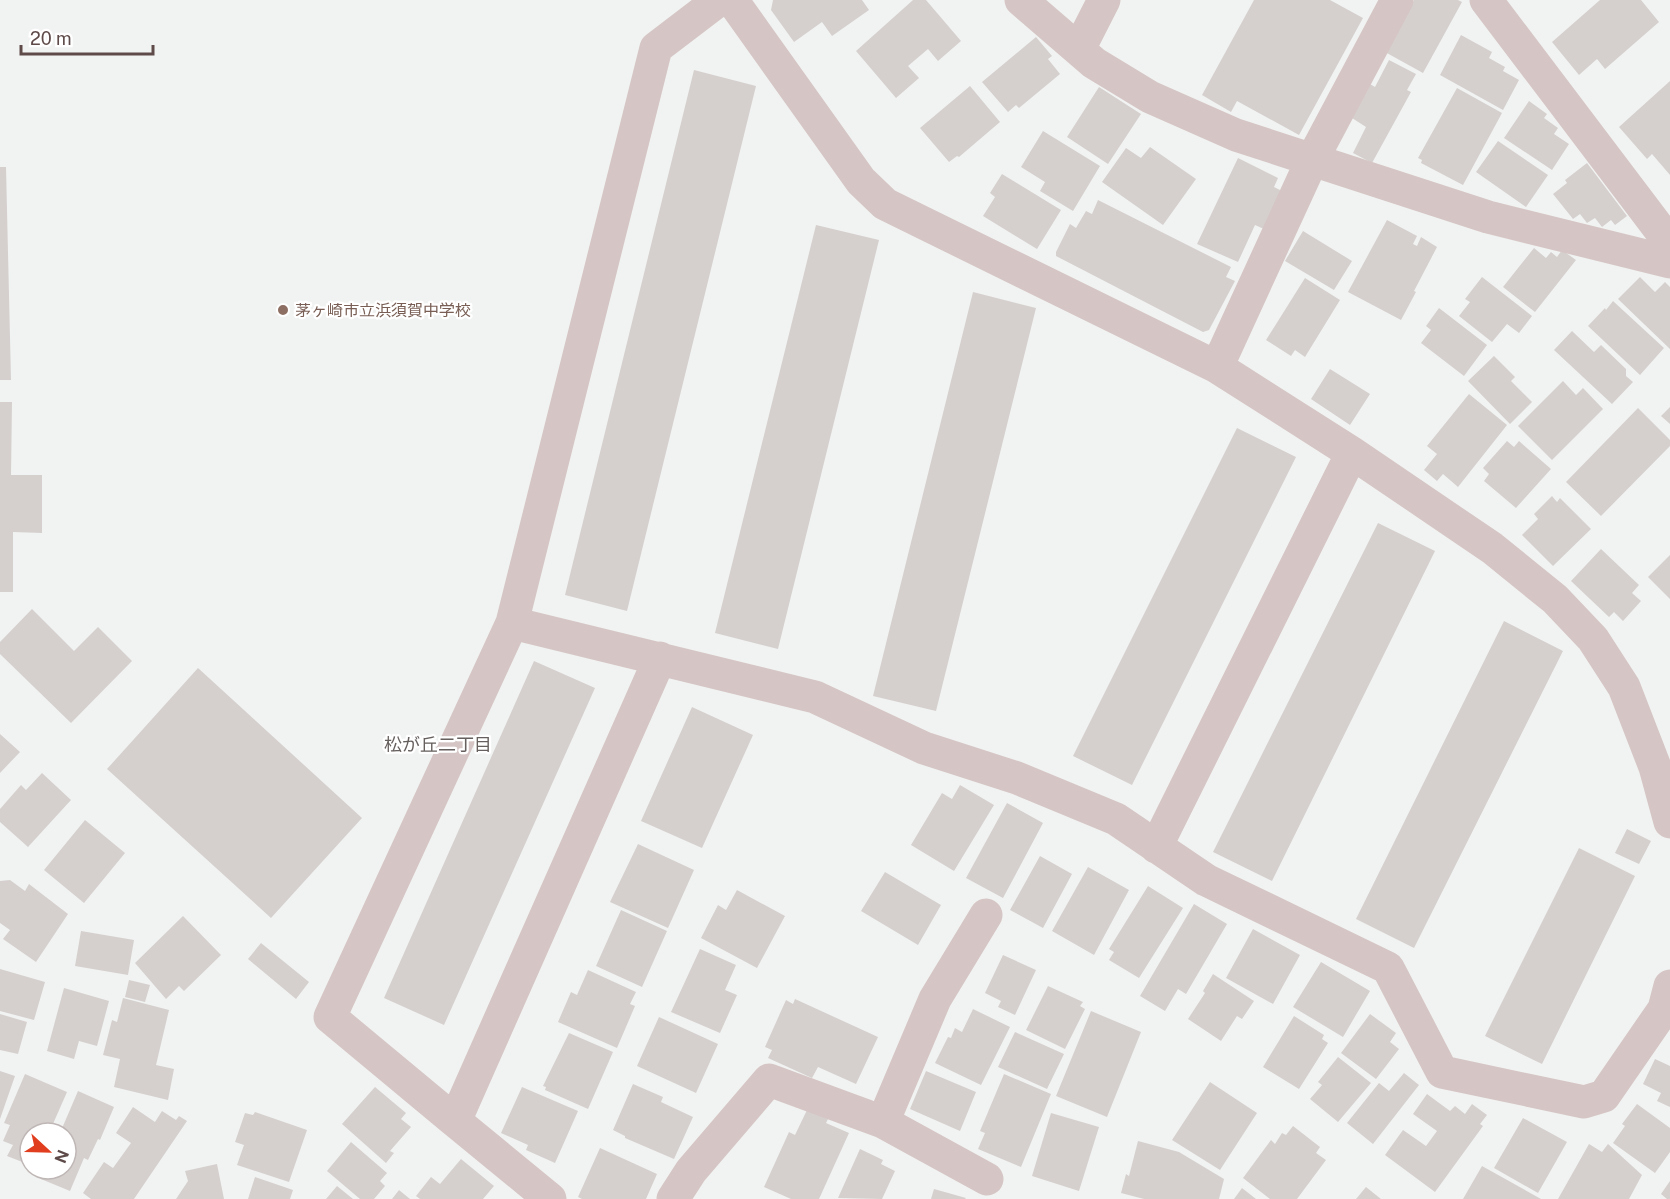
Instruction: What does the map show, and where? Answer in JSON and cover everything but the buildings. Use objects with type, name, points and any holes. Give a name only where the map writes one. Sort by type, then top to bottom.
[{"type":"street","points":[[550,1199],[330,1017],[512,623],[656,48],[719,0]]},
{"type":"street","points":[[732,0],[861,181],[885,204],[1217,367],[1352,453],[1492,548],[1555,599],[1593,639],[1624,687],[1655,767],[1670,822]]},
{"type":"street","points":[[1021,0],[1094,63],[1150,97],[1236,135],[1488,217],[1670,262]]},
{"type":"street","points":[[1078,49],[1104,0]]},
{"type":"street","points":[[1217,367],[1312,160],[1397,0]]},
{"type":"street","points":[[1486,0],[1670,243]]},
{"type":"street","points":[[1156,847],[1352,453]]},
{"type":"street","points":[[512,623],[816,697],[924,748],[1017,778],[1116,819],[1206,880],[1388,968],[1442,1072],[1584,1102],[1604,1096],[1664,1009],[1670,986]]},
{"type":"street","points":[[455,1121],[660,658]]},
{"type":"street","points":[[883,1122],[935,999],[986,915]]},
{"type":"street","points":[[673,1199],[691,1171],[769,1080],[883,1122],[987,1179]]},
{"type":"place","name":"茅ヶ崎市立浜須賀中学校","points":[[283,310]]},
{"type":"district","name":"松が丘二丁目","points":[[438,745]]}]
